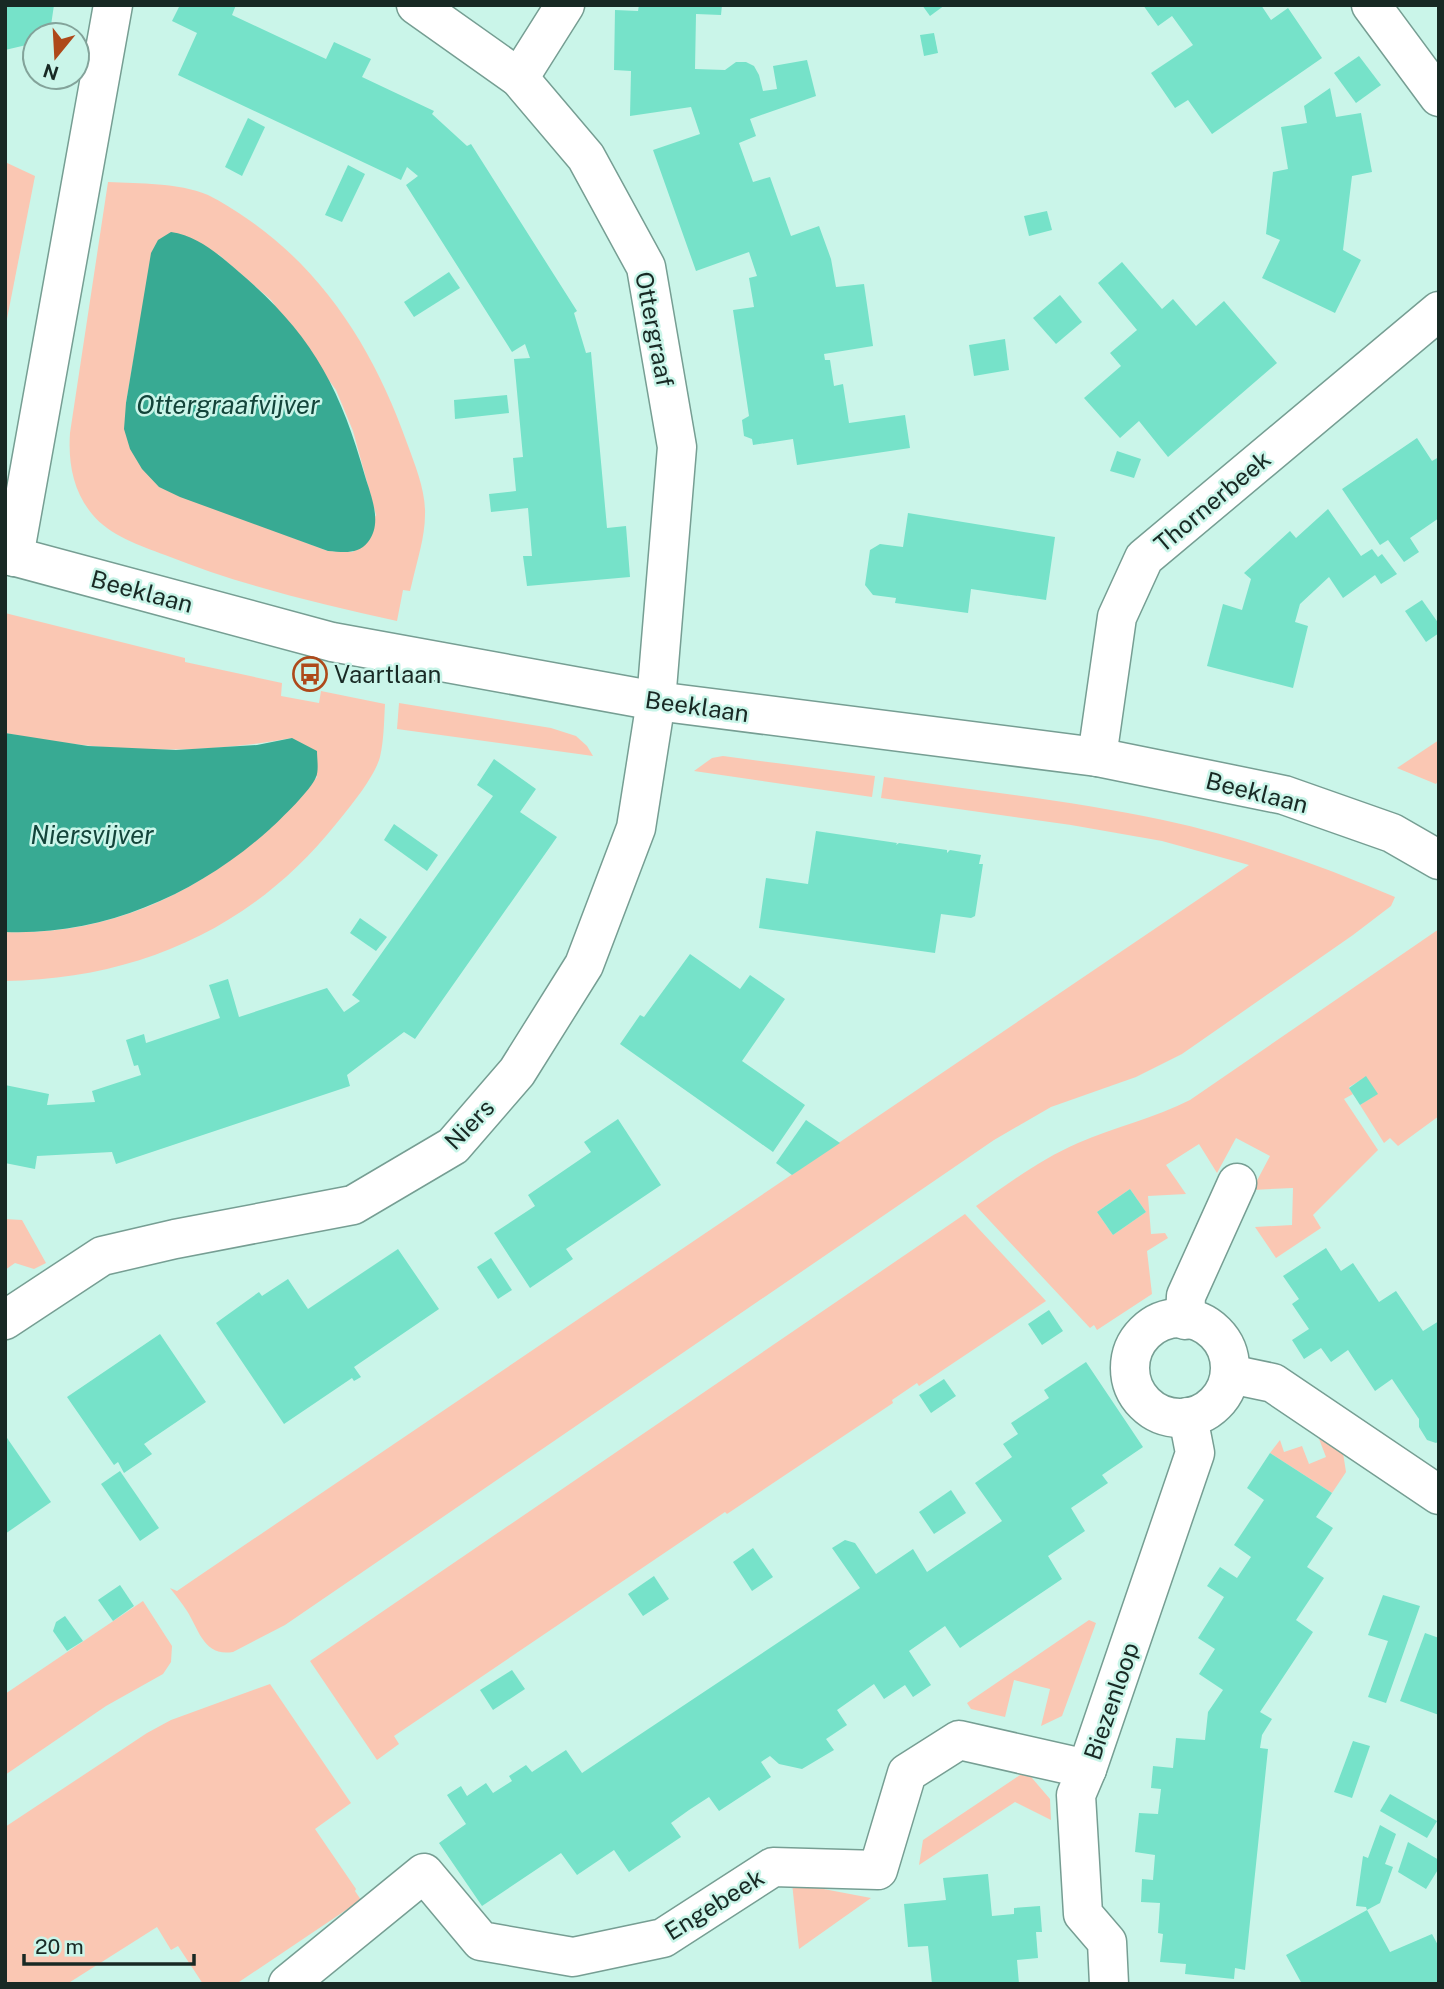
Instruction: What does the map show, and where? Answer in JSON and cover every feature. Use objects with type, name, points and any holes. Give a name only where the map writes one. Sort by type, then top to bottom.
[{"type":"street","points":[[10,556],[113,5]]},
{"type":"street","name":"Ottergraaf","points":[[416,5],[519,78],[586,157],[646,267],[677,447],[656,701]]},
{"type":"street","points":[[519,78],[565,5]]},
{"type":"street","points":[[1371,5],[1439,97]]},
{"type":"street","name":"Thornerbeek","points":[[1097,757],[1117,617],[1144,558],[1439,311]]},
{"type":"street","name":"Beeklaan","points":[[10,556],[331,642],[656,701],[1097,757],[1284,795],[1392,833],[1439,860]]},
{"type":"street","name":"Niers","points":[[5,1320],[102,1256],[175,1239],[354,1205],[453,1146],[517,1072],[584,965],[636,828],[656,701]]},
{"type":"street","points":[[1185,1320],[1186,1296],[1237,1183]]},
{"type":"street","points":[[1175,1318],[1197,1321],[1216,1333],[1227,1352],[1230,1374],[1222,1395],[1211,1408],[1195,1417],[1177,1419],[1160,1414],[1144,1404],[1134,1389],[1129,1371],[1131,1353],[1140,1337],[1154,1325],[1175,1318]]},
{"type":"street","points":[[1230,1374],[1273,1383],[1439,1495]]},
{"type":"street","name":"Biezenloop","points":[[1109,1984],[1107,1942],[1083,1914],[1076,1795],[1195,1453],[1188,1418]]},
{"type":"street","name":"Engebeek","points":[[288,1984],[424,1873],[481,1941],[573,1957],[663,1938],[773,1867],[878,1870],[906,1773],[959,1740],[1087,1769]]},
{"type":"shaded area","points":[[5,162],[35,176],[5,329]]},
{"type":"shaded area","points":[[108,182],[158,184],[208,195],[277,241],[325,291],[364,348],[395,410],[419,478],[425,515],[410,591],[403,590],[397,621],[251,585],[193,566],[116,534],[99,522],[80,496],[71,465],[70,433]],"holes":[[[218,254],[271,300],[336,390],[353,431],[376,515],[353,552],[328,551],[159,487],[126,403],[136,345]]]},
{"type":"shaded area","points":[[5,613],[185,658],[185,662],[282,683],[281,696],[319,703],[321,691],[385,704],[382,744],[377,765],[354,801],[303,861],[268,892],[230,919],[189,941],[146,958],[101,970],[54,978],[5,981],[5,932],[51,931],[96,923],[139,910],[179,892],[218,869],[253,842],[287,811],[317,777],[292,738],[220,747],[148,749],[76,744],[5,733]]},
{"type":"shaded area","points":[[399,703],[551,728],[576,736],[593,756],[397,729]]},
{"type":"shaded area","points":[[1439,740],[1439,779],[1436,784],[1397,768]]},
{"type":"shaded area","points":[[723,756],[875,776],[872,797],[694,771],[712,758]]},
{"type":"shaded area","points":[[884,777],[1094,807],[1193,827],[1281,853],[1395,897],[1391,906],[1353,935],[1182,1054],[1136,1077],[1051,1107],[994,1140],[285,1625],[233,1652],[215,1650],[209,1646],[170,1588],[177,1591],[1249,865],[1162,841],[881,798]]},
{"type":"shaded area","points":[[1439,929],[1439,1116],[1398,1146],[1390,1138],[1384,1143],[1360,1105],[1377,1094],[1366,1077],[1349,1087],[1353,1094],[1344,1099],[1378,1150],[1313,1215],[1321,1228],[1276,1258],[1255,1227],[1292,1225],[1293,1188],[1252,1190],[1270,1156],[1236,1138],[1217,1173],[1199,1144],[1166,1165],[1186,1194],[1148,1196],[1151,1234],[1165,1233],[1168,1238],[1147,1251],[1152,1294],[1097,1330],[1094,1325],[1090,1328],[976,1206],[1064,1149],[1190,1100]],"holes":[[[1130,1189],[1146,1212],[1113,1235],[1097,1212]]]},
{"type":"shaded area","points":[[965,1214],[1046,1301],[919,1386],[917,1383],[892,1400],[893,1403],[727,1514],[725,1512],[394,1736],[399,1744],[377,1760],[310,1661]]},
{"type":"shaded area","points":[[5,1219],[22,1220],[46,1263],[34,1269],[15,1263],[5,1270]]},
{"type":"shaded area","points":[[1316,1431],[1341,1440],[1346,1472],[1332,1493],[1270,1453],[1280,1440],[1284,1452],[1302,1446],[1309,1464],[1326,1457]]},
{"type":"shaded area","points":[[143,1601],[172,1646],[171,1662],[163,1674],[106,1706],[5,1775],[5,1694]]},
{"type":"shaded area","points":[[1089,1620],[1096,1623],[1062,1716],[1041,1726],[1050,1689],[1014,1680],[1005,1717],[971,1709],[967,1703]]},
{"type":"shaded area","points":[[270,1684],[351,1803],[315,1829],[361,1900],[236,1984],[203,1984],[178,1946],[171,1950],[157,1927],[67,1984],[5,1984],[5,1827],[171,1720]]},
{"type":"shaded area","points":[[1026,1771],[1050,1799],[1051,1820],[1015,1802],[919,1865],[923,1840]]},
{"type":"shaded area","points":[[792,1883],[871,1898],[799,1949]]},
{"type":"water","name":"Ottergraafvijver","points":[[171,232],[190,237],[215,252],[264,294],[303,339],[319,363],[345,415],[373,501],[375,526],[368,542],[360,549],[350,552],[328,551],[180,497],[159,487],[142,469],[130,449],[124,429],[126,403],[151,253],[158,240]]},
{"type":"water","name":"Niersvijver","points":[[5,733],[88,746],[176,750],[257,745],[292,738],[317,751],[317,771],[309,789],[270,829],[212,873],[181,891],[148,906],[78,927],[5,932]]},
{"type":"building","points":[[5,5],[54,5],[52,21],[21,21],[21,46],[5,50]]},
{"type":"building","points":[[180,5],[236,5],[232,15],[326,59],[334,42],[371,59],[362,77],[434,111],[432,114],[467,146],[471,144],[577,311],[574,313],[586,353],[591,352],[607,528],[626,526],[630,577],[527,586],[523,556],[532,556],[528,508],[491,512],[489,494],[516,491],[513,458],[523,457],[514,359],[530,358],[525,344],[512,352],[406,185],[418,176],[407,167],[401,180],[178,75],[197,33],[172,21]]},
{"type":"building","points":[[639,5],[722,5],[721,15],[696,14],[695,69],[725,70],[736,62],[746,62],[754,66],[763,91],[777,89],[773,66],[807,60],[816,96],[750,119],[756,136],[739,143],[753,182],[770,177],[791,236],[819,226],[831,259],[836,287],[864,284],[873,346],[824,354],[825,360],[830,360],[834,386],[843,384],[849,423],[905,415],[910,448],[797,465],[793,439],[753,445],[752,439],[744,436],[742,420],[749,416],[733,310],[754,307],[749,278],[757,276],[749,252],[696,271],[653,150],[700,134],[691,107],[630,116],[631,71],[614,70],[615,10],[638,11]]},
{"type":"building","points":[[922,5],[945,5],[930,16]]},
{"type":"building","points":[[1143,5],[1261,5],[1271,20],[1288,8],[1322,58],[1212,134],[1188,100],[1175,108],[1151,73],[1193,45],[1172,16],[1158,26]]},
{"type":"building","points":[[934,33],[938,53],[924,56],[920,35]]},
{"type":"building","points":[[1359,56],[1381,85],[1356,103],[1334,73]]},
{"type":"building","points":[[1330,88],[1336,117],[1361,113],[1372,172],[1352,176],[1343,250],[1361,260],[1335,313],[1262,278],[1280,240],[1266,234],[1273,172],[1288,169],[1281,127],[1307,123],[1304,106]]},
{"type":"building","points":[[248,118],[265,127],[242,176],[225,167]]},
{"type":"building","points":[[348,165],[365,174],[342,222],[325,215]]},
{"type":"building","points":[[1047,211],[1052,230],[1029,236],[1024,216]]},
{"type":"building","points":[[1122,262],[1162,309],[1173,299],[1196,326],[1224,301],[1277,363],[1168,457],[1139,421],[1120,438],[1084,398],[1121,366],[1110,353],[1137,330],[1098,283]]},
{"type":"building","points":[[449,272],[460,288],[414,317],[404,302]]},
{"type":"building","points":[[1060,295],[1082,322],[1056,344],[1033,318]]},
{"type":"building","points":[[1005,339],[1009,370],[974,376],[969,345]]},
{"type":"building","points":[[507,395],[509,413],[455,419],[454,400]]},
{"type":"building","points":[[1417,438],[1432,461],[1439,457],[1439,518],[1410,538],[1419,552],[1404,562],[1388,540],[1380,545],[1342,489]]},
{"type":"building","points":[[1117,451],[1141,459],[1134,478],[1110,471]]},
{"type":"building","points":[[1328,509],[1361,556],[1372,549],[1378,557],[1382,554],[1397,574],[1381,584],[1375,575],[1343,598],[1329,577],[1300,604],[1295,622],[1308,626],[1293,688],[1207,666],[1223,604],[1242,610],[1251,579],[1244,573],[1290,531],[1296,538]]},
{"type":"building","points":[[908,513],[1055,537],[1046,600],[971,589],[968,613],[895,603],[896,598],[873,595],[865,585],[870,550],[880,544],[903,547]]},
{"type":"building","points":[[1422,600],[1439,624],[1439,633],[1426,642],[1405,611]]},
{"type":"building","points":[[494,759],[536,789],[520,812],[557,837],[415,1039],[404,1032],[347,1075],[350,1086],[116,1164],[112,1152],[37,1156],[35,1169],[5,1163],[5,1085],[49,1094],[47,1105],[95,1102],[92,1091],[141,1075],[138,1065],[134,1066],[126,1040],[144,1034],[146,1043],[220,1018],[209,985],[228,979],[239,1017],[327,988],[344,1012],[360,1001],[352,995],[493,796],[477,785]]},
{"type":"building","points":[[394,824],[438,855],[427,871],[384,840]]},
{"type":"building","points":[[816,831],[897,843],[896,845],[899,843],[947,850],[947,853],[950,850],[981,855],[979,864],[983,864],[975,916],[971,918],[941,914],[935,953],[759,928],[766,878],[808,884]]},
{"type":"building","points":[[360,918],[387,937],[376,951],[350,933]]},
{"type":"building","points":[[690,954],[740,989],[750,975],[785,999],[742,1061],[805,1105],[773,1152],[620,1044],[640,1015],[644,1017]]},
{"type":"building","points":[[1366,1076],[1378,1094],[1360,1105],[1349,1088]]},
{"type":"building","points":[[618,1119],[661,1185],[566,1249],[573,1259],[530,1288],[494,1233],[535,1206],[528,1195],[591,1152],[584,1142]]},
{"type":"building","points":[[806,1120],[840,1143],[792,1175],[776,1163]]},
{"type":"building","points":[[1130,1189],[1146,1212],[1113,1235],[1097,1212]]},
{"type":"building","points":[[1326,1248],[1341,1271],[1353,1263],[1379,1302],[1396,1291],[1423,1331],[1439,1321],[1439,1441],[1436,1443],[1427,1440],[1419,1427],[1419,1419],[1392,1379],[1375,1391],[1348,1350],[1331,1362],[1321,1348],[1304,1359],[1292,1340],[1309,1329],[1292,1304],[1299,1299],[1283,1276]]},
{"type":"building","points":[[398,1249],[439,1309],[354,1367],[361,1377],[354,1381],[352,1378],[284,1424],[216,1323],[259,1292],[262,1296],[288,1279],[308,1309]]},
{"type":"building","points":[[491,1258],[512,1290],[498,1299],[477,1267]]},
{"type":"building","points":[[1049,1310],[1063,1331],[1042,1345],[1028,1324]]},
{"type":"building","points":[[160,1334],[206,1402],[144,1444],[152,1454],[124,1473],[118,1462],[114,1465],[67,1397]]},
{"type":"building","points":[[1086,1362],[1143,1447],[1102,1475],[1108,1483],[1071,1508],[1085,1531],[1048,1556],[1062,1579],[960,1648],[945,1626],[909,1651],[931,1685],[913,1697],[905,1685],[884,1699],[874,1684],[837,1710],[847,1725],[826,1739],[834,1750],[802,1769],[779,1764],[770,1756],[761,1762],[771,1777],[719,1811],[709,1797],[689,1810],[671,1823],[681,1837],[629,1872],[614,1850],[577,1875],[561,1853],[482,1906],[439,1843],[466,1824],[447,1795],[461,1786],[467,1796],[486,1783],[493,1793],[512,1781],[509,1776],[526,1765],[532,1772],[566,1750],[582,1773],[860,1588],[832,1548],[845,1540],[855,1543],[876,1574],[913,1549],[927,1572],[1002,1521],[975,1483],[1012,1457],[1003,1444],[1018,1434],[1011,1423],[1049,1398],[1044,1390]]},
{"type":"building","points":[[944,1379],[956,1396],[931,1413],[919,1395]]},
{"type":"building","points":[[5,1435],[51,1502],[5,1534]]},
{"type":"building","points":[[1270,1453],[1332,1493],[1316,1517],[1333,1528],[1307,1567],[1324,1578],[1296,1620],[1313,1632],[1260,1712],[1272,1719],[1262,1735],[1260,1748],[1268,1749],[1245,1970],[1235,1968],[1234,1979],[1185,1974],[1186,1964],[1160,1962],[1163,1934],[1158,1933],[1160,1903],[1141,1902],[1142,1879],[1153,1880],[1155,1855],[1135,1852],[1139,1813],[1158,1814],[1161,1789],[1151,1788],[1153,1766],[1173,1768],[1176,1738],[1205,1740],[1208,1712],[1223,1690],[1199,1674],[1215,1649],[1198,1638],[1224,1597],[1207,1586],[1220,1567],[1237,1578],[1251,1557],[1234,1545],[1264,1500],[1247,1488]]},
{"type":"building","points":[[120,1471],[159,1528],[140,1541],[101,1484]]},
{"type":"building","points":[[951,1490],[966,1513],[934,1534],[919,1512]]},
{"type":"building","points":[[753,1548],[773,1577],[752,1591],[733,1562]]},
{"type":"building","points":[[654,1576],[669,1599],[643,1616],[628,1594]]},
{"type":"building","points":[[120,1585],[134,1606],[113,1621],[98,1600]]},
{"type":"building","points":[[1383,1595],[1420,1606],[1386,1703],[1368,1697],[1388,1641],[1368,1635]]},
{"type":"building","points":[[65,1616],[83,1641],[67,1651],[53,1631],[56,1622]]},
{"type":"building","points":[[1425,1633],[1439,1638],[1439,1715],[1400,1701]]},
{"type":"building","points":[[512,1670],[525,1689],[493,1710],[480,1690]]},
{"type":"building","points":[[1353,1741],[1370,1746],[1352,1798],[1334,1792]]},
{"type":"building","points":[[1390,1794],[1437,1821],[1427,1838],[1380,1811]]},
{"type":"building","points":[[1380,1825],[1396,1834],[1385,1864],[1393,1867],[1380,1903],[1367,1910],[1366,1907],[1356,1906],[1363,1856],[1368,1858]]},
{"type":"building","points":[[1408,1842],[1439,1860],[1439,1868],[1426,1889],[1398,1872]]},
{"type":"building","points":[[988,1874],[992,1916],[1014,1914],[1014,1908],[1040,1906],[1042,1932],[1036,1932],[1038,1958],[1017,1960],[1019,1984],[932,1984],[928,1946],[908,1947],[904,1904],[946,1900],[943,1878]]},
{"type":"building","points":[[1367,1910],[1390,1952],[1432,1934],[1439,1947],[1439,1983],[1302,1984],[1286,1955]]},
{"type":"place","name":"Vaartlaan","points":[[310,674]]}]
